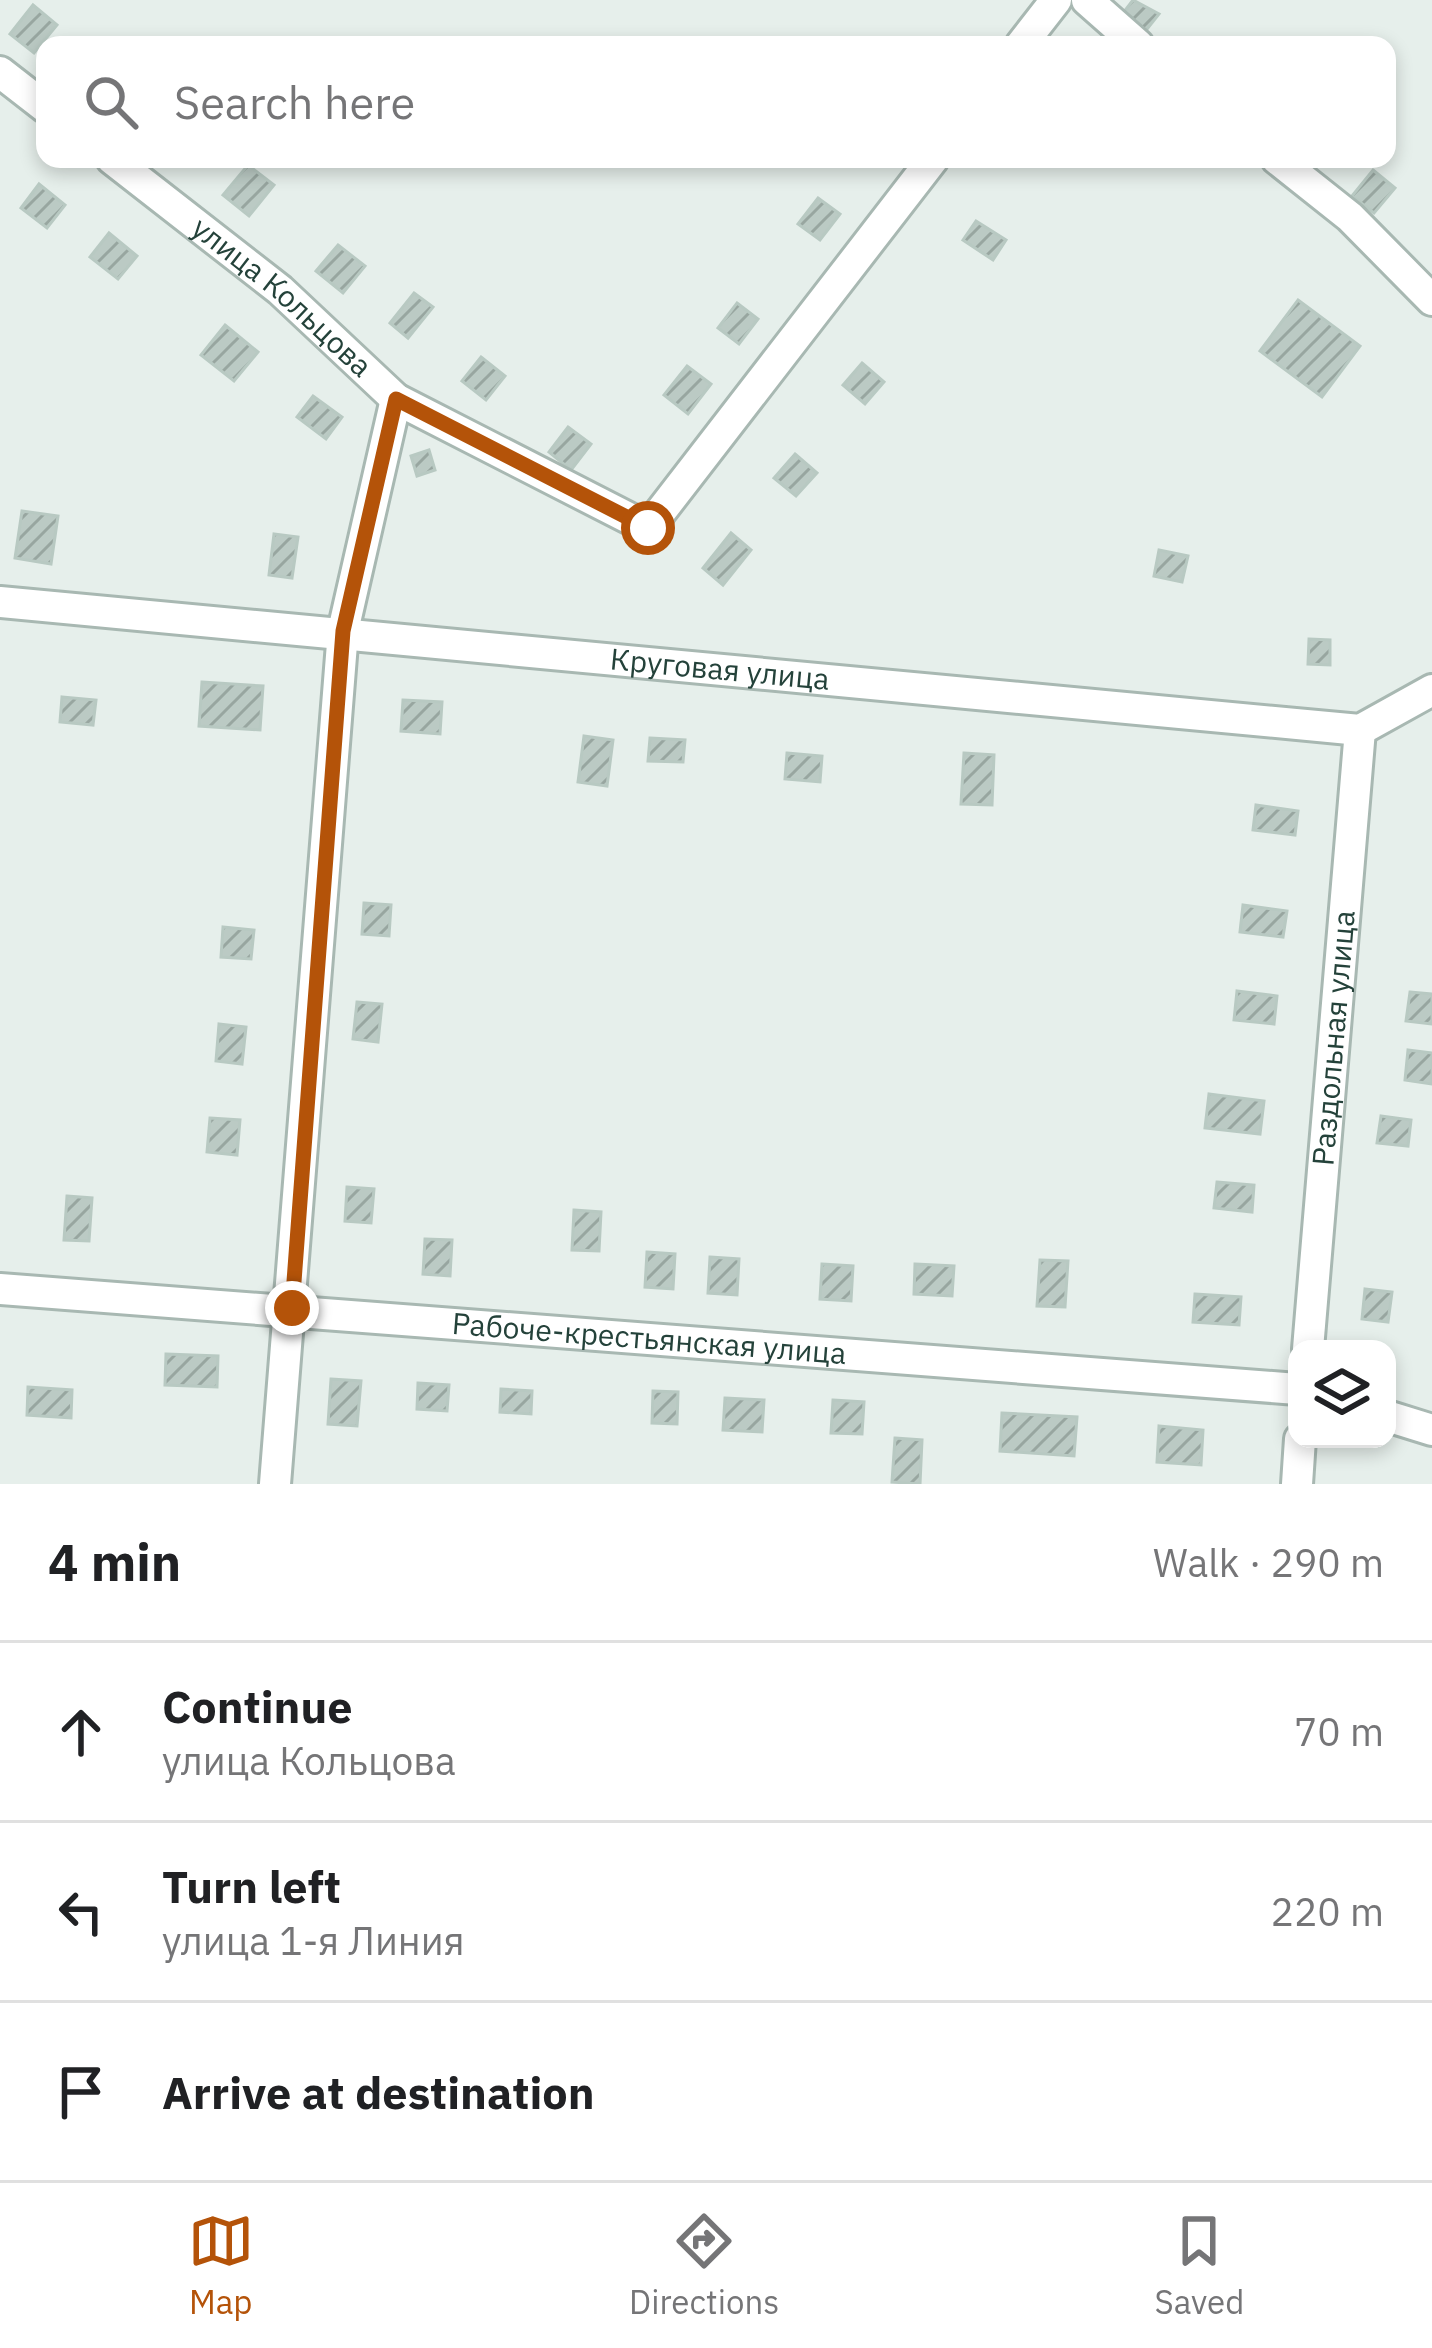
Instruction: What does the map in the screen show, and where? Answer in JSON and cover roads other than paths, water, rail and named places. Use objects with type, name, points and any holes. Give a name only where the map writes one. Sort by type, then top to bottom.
[{"type":"street","points":[[1028,36],[1056,0]]},
{"type":"street","points":[[1087,0],[1128,36]]},
{"type":"street","points":[[0,72],[36,100]]},
{"type":"street","name":"улица Кольцова","points":[[124,168],[280,290],[396,399],[648,528],[926,168]]},
{"type":"street","points":[[1288,168],[1350,217],[1432,300]]},
{"type":"street","points":[[275,1484],[343,631],[396,399]]},
{"type":"street","name":"Круговая улица","points":[[0,602],[1360,730]]},
{"type":"street","points":[[1360,730],[1432,691]]},
{"type":"street","name":"Раздольная улица","points":[[1309,1340],[1360,730]]},
{"type":"street","name":"Рабоче-крестьянская улица","points":[[0,1289],[1288,1388]]},
{"type":"street","points":[[1396,1419],[1432,1430]]},
{"type":"street","points":[[1297,1484],[1299,1448]]}]
